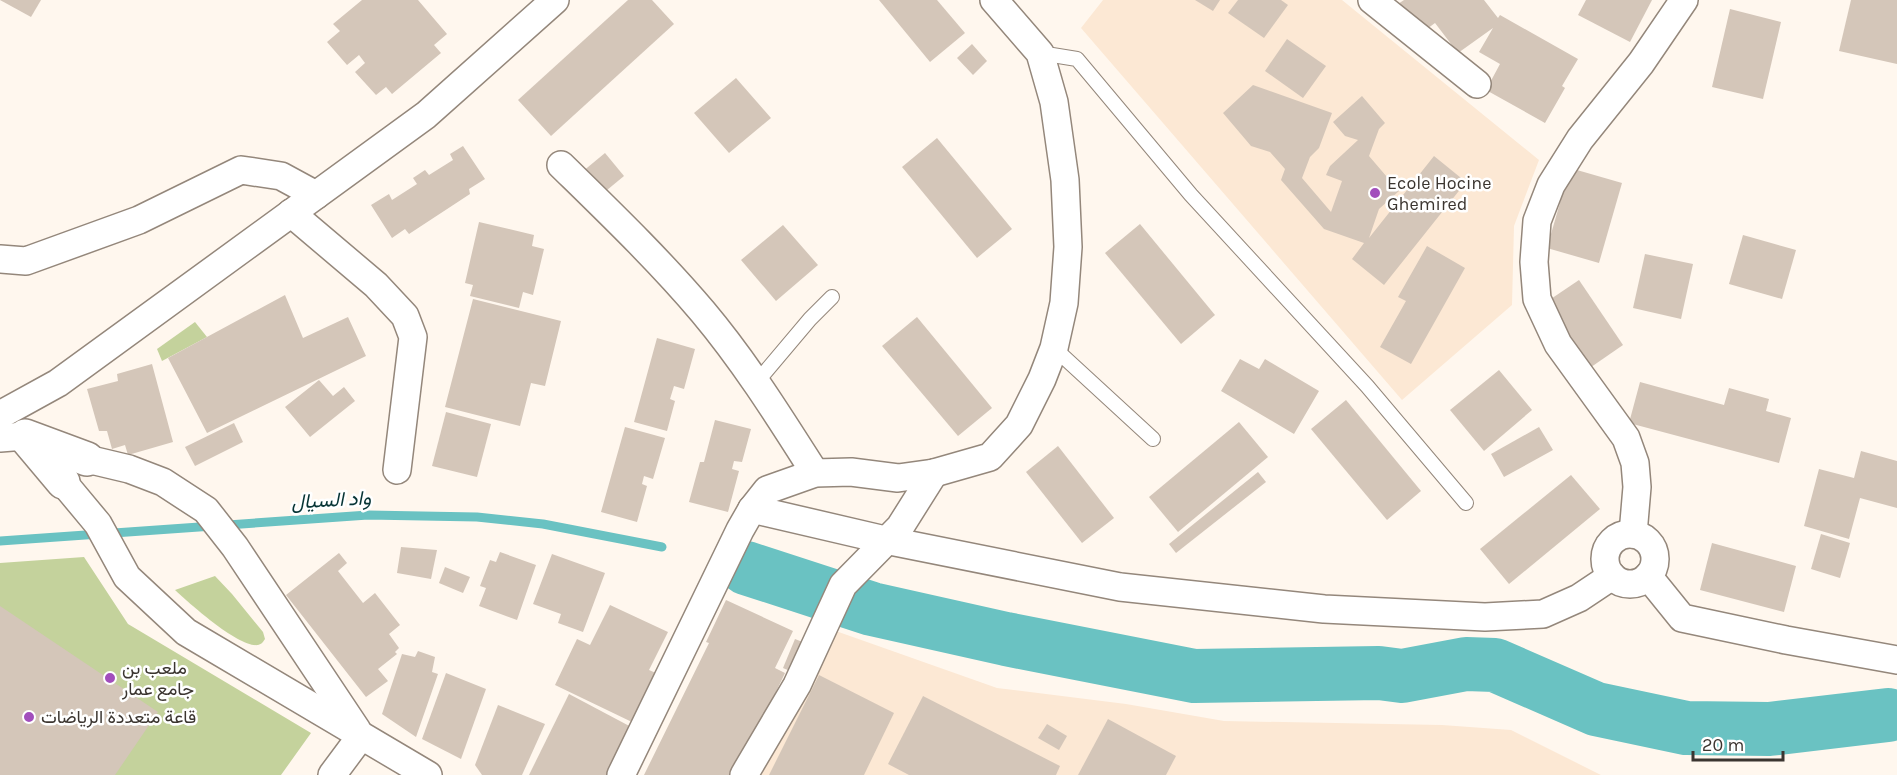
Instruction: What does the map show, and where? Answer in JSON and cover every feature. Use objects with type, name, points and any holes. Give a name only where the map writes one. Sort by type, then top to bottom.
[{"type":"street","points":[[0,415],[58,383],[426,115],[555,0]]},
{"type":"street","points":[[621,775],[746,520],[767,490],[815,472],[851,472],[898,478],[934,473],[990,457],[1019,424],[1042,379],[1054,348],[1064,303],[1067,258],[1065,180],[1054,102],[1040,53],[994,0]]},
{"type":"street","points":[[1372,0],[1477,84]]},
{"type":"street","points":[[1633,534],[1637,487],[1635,463],[1626,438],[1558,344],[1537,299],[1534,262],[1537,221],[1551,185],[1580,139],[1641,63],[1684,0]]},
{"type":"street","points":[[561,165],[704,312],[756,383],[815,472]]},
{"type":"street","points":[[0,259],[26,261],[140,220],[241,170],[281,176],[316,195]]},
{"type":"street","points":[[291,213],[376,285],[405,316],[413,337],[397,470]]},
{"type":"street","points":[[12,437],[163,482],[206,510],[235,547],[361,736]]},
{"type":"street","points":[[12,437],[63,482],[98,524],[128,577],[186,632],[428,775]]},
{"type":"street","points":[[744,775],[797,685],[840,593],[885,540],[900,526],[934,473]]},
{"type":"street","points":[[746,520],[885,540],[1120,587],[1324,609],[1466,616],[1544,615],[1579,598],[1612,576]]},
{"type":"street","points":[[1633,534],[1640,536],[1652,546],[1655,562],[1648,576],[1634,584],[1626,584],[1612,576],[1605,562],[1607,548],[1617,537],[1633,534]]},
{"type":"street","points":[[1648,576],[1682,618],[1897,660]]},
{"type":"street","points":[[332,775],[361,736]]},
{"type":"lane","points":[[1040,53],[1077,59],[1191,195],[1367,386],[1466,503]]},
{"type":"lane","points":[[756,383],[810,319],[832,297]]},
{"type":"lane","points":[[1054,348],[1153,439]]},
{"type":"shaded area","name":"Ecole Hocine Ghemired","points":[[1103,0],[1342,0],[1539,160],[1514,226],[1512,305],[1402,400],[1081,28]]},
{"type":"shaded area","points":[[833,630],[997,688],[1126,704],[1224,721],[1442,725],[1511,730],[1601,775],[749,775]]},
{"type":"green space","points":[[195,322],[207,337],[162,361],[157,349]]},
{"type":"green space","name":"ملعب بن جامع عمار","points":[[84,557],[128,624],[311,733],[281,775],[0,775],[0,563]]},
{"type":"green space","points":[[215,576],[263,632],[265,639],[258,645],[239,640],[202,614],[175,590]]},
{"type":"building","points":[[0,0],[41,0],[31,17]]},
{"type":"building","points":[[362,0],[418,0],[447,34],[434,45],[441,53],[392,94],[386,87],[376,95],[355,72],[365,63],[359,55],[347,65],[327,42],[340,31],[333,24]]},
{"type":"building","points":[[628,0],[652,0],[674,24],[551,136],[518,100]]},
{"type":"building","points":[[879,0],[937,0],[965,33],[930,62]]},
{"type":"building","points":[[1195,0],[1220,0],[1213,11]]},
{"type":"building","points":[[1238,0],[1281,0],[1288,5],[1264,38],[1228,13]]},
{"type":"building","points":[[1404,0],[1484,0],[1498,18],[1500,15],[1578,59],[1562,86],[1565,88],[1545,123],[1486,90],[1500,64],[1479,52],[1493,28],[1458,53],[1435,23],[1420,34],[1398,4]]},
{"type":"building","points":[[1586,0],[1652,0],[1630,42],[1578,15]]},
{"type":"building","points":[[1851,0],[1897,0],[1897,64],[1839,51]]},
{"type":"building","points":[[1730,9],[1781,22],[1763,99],[1712,87]]},
{"type":"building","points":[[1287,39],[1326,66],[1303,98],[1265,71]]},
{"type":"building","points":[[972,44],[987,61],[973,75],[957,58]]},
{"type":"building","points":[[736,78],[771,118],[729,153],[694,113]]},
{"type":"building","points":[[1253,85],[1332,113],[1319,148],[1310,157],[1302,178],[1331,212],[1342,181],[1326,175],[1330,166],[1358,140],[1345,136],[1333,122],[1362,96],[1385,123],[1379,129],[1369,156],[1399,191],[1379,209],[1369,238],[1434,156],[1466,182],[1384,285],[1352,259],[1364,243],[1324,229],[1281,180],[1285,169],[1270,152],[1251,146],[1223,113]]},
{"type":"building","points":[[937,138],[1012,229],[977,258],[902,167]]},
{"type":"building","points":[[463,146],[485,179],[469,189],[470,194],[409,234],[405,229],[392,238],[371,205],[389,194],[392,200],[417,184],[413,178],[425,170],[429,175],[453,160],[450,154]]},
{"type":"building","points":[[605,153],[624,176],[601,195],[582,172]]},
{"type":"building","points":[[1570,168],[1622,183],[1599,263],[1547,248]]},
{"type":"building","points":[[479,222],[534,235],[532,246],[544,249],[533,295],[523,292],[519,308],[470,296],[473,285],[465,283]]},
{"type":"building","points":[[1140,224],[1215,315],[1181,344],[1105,253]]},
{"type":"building","points":[[783,225],[818,265],[776,301],[741,260]]},
{"type":"building","points":[[1743,235],[1796,250],[1782,299],[1729,284]]},
{"type":"building","points":[[1427,246],[1465,268],[1411,364],[1380,347],[1406,301],[1398,297]]},
{"type":"building","points":[[1645,254],[1693,264],[1681,319],[1633,308]]},
{"type":"building","points":[[1579,280],[1623,345],[1581,374],[1536,309]]},
{"type":"building","points":[[285,295],[303,338],[348,317],[366,356],[207,433],[168,358]]},
{"type":"building","points":[[473,299],[561,321],[545,386],[531,383],[520,426],[445,407]]},
{"type":"building","points":[[917,317],[992,408],[958,436],[882,346]]},
{"type":"building","points":[[657,338],[695,349],[684,389],[674,386],[670,399],[675,401],[667,431],[634,422]]},
{"type":"building","points":[[1240,359],[1259,369],[1265,359],[1319,391],[1294,434],[1221,391]]},
{"type":"building","points":[[152,364],[173,442],[128,455],[125,445],[112,449],[107,431],[99,431],[87,389],[118,381],[117,374]]},
{"type":"building","points":[[1499,370],[1532,410],[1484,451],[1450,410]]},
{"type":"building","points":[[319,380],[333,396],[344,387],[355,401],[310,437],[285,407]]},
{"type":"building","points":[[1640,382],[1724,405],[1729,388],[1769,399],[1766,411],[1791,418],[1779,463],[1629,423]]},
{"type":"building","points":[[1346,400],[1421,491],[1387,520],[1311,429]]},
{"type":"building","points":[[446,412],[491,424],[477,477],[432,466]]},
{"type":"building","points":[[715,420],[751,429],[742,462],[734,461],[732,469],[739,471],[728,512],[689,502],[700,462],[704,462]]},
{"type":"building","points":[[1239,422],[1268,457],[1178,532],[1149,497]]},
{"type":"building","points":[[234,423],[243,442],[195,466],[185,447]]},
{"type":"building","points":[[625,427],[665,438],[653,479],[644,476],[642,484],[647,486],[637,522],[601,512]]},
{"type":"building","points":[[1539,427],[1553,450],[1504,477],[1491,454]]},
{"type":"building","points":[[1058,446],[1114,518],[1082,543],[1026,472]]},
{"type":"building","points":[[1861,451],[1897,461],[1897,508],[1860,498],[1849,539],[1804,526],[1819,469],[1854,478]]},
{"type":"building","points":[[1258,472],[1266,482],[1176,553],[1169,544]]},
{"type":"building","points":[[1571,475],[1600,509],[1509,584],[1480,549]]},
{"type":"building","points":[[1821,534],[1850,543],[1840,578],[1811,569]]},
{"type":"building","points":[[1712,543],[1796,566],[1784,612],[1700,590]]},
{"type":"building","points":[[401,547],[437,550],[431,579],[397,573]]},
{"type":"building","points":[[500,552],[536,565],[517,620],[479,606],[486,588],[480,586],[490,560],[496,562]]},
{"type":"building","points":[[339,553],[347,563],[338,571],[363,603],[375,593],[400,625],[389,634],[399,648],[395,652],[397,654],[378,669],[388,681],[366,697],[286,595]]},
{"type":"building","points":[[552,554],[605,573],[583,632],[558,623],[561,614],[533,604]]},
{"type":"building","points":[[445,567],[470,577],[463,593],[439,583]]},
{"type":"building","points":[[726,600],[793,631],[775,668],[785,673],[736,775],[644,775],[709,643],[706,642]]},
{"type":"building","points":[[610,605],[668,632],[649,670],[658,674],[634,723],[555,685],[577,639],[590,645]]},
{"type":"building","points":[[0,606],[158,712],[115,775],[0,775]]},
{"type":"building","points":[[795,639],[810,645],[797,674],[783,668]]},
{"type":"building","points":[[418,651],[435,657],[432,672],[438,674],[416,737],[382,714],[402,654],[415,657]]},
{"type":"building","points":[[446,673],[486,689],[461,759],[422,739]]},
{"type":"building","points":[[819,675],[894,713],[864,775],[769,775]]},
{"type":"building","points":[[569,694],[635,729],[612,775],[529,775]]},
{"type":"building","points":[[923,696],[1060,766],[1056,775],[909,775],[888,764]]},
{"type":"building","points":[[498,705],[545,724],[522,775],[482,775],[475,765]]},
{"type":"building","points":[[1108,719],[1176,756],[1166,775],[1078,775]]},
{"type":"building","points":[[1047,724],[1067,736],[1059,750],[1038,738]]},
{"type":"waterway","name":"واد السيال","points":[[0,541],[368,515],[477,517],[543,524],[662,547]]},
{"type":"waterway","points":[[746,568],[872,609],[1006,639],[1194,676],[1379,673],[1402,676],[1466,664],[1495,665],[1596,709],[1686,728],[1769,729],[1888,715]]},
{"type":"place","name":"Ecole Hocine Ghemired","points":[[1375,193]]},
{"type":"place","name":"ملعب بن جامع عمار","points":[[110,678]]},
{"type":"place","name":"قاعة متعددة الرياضات","points":[[29,717]]}]
